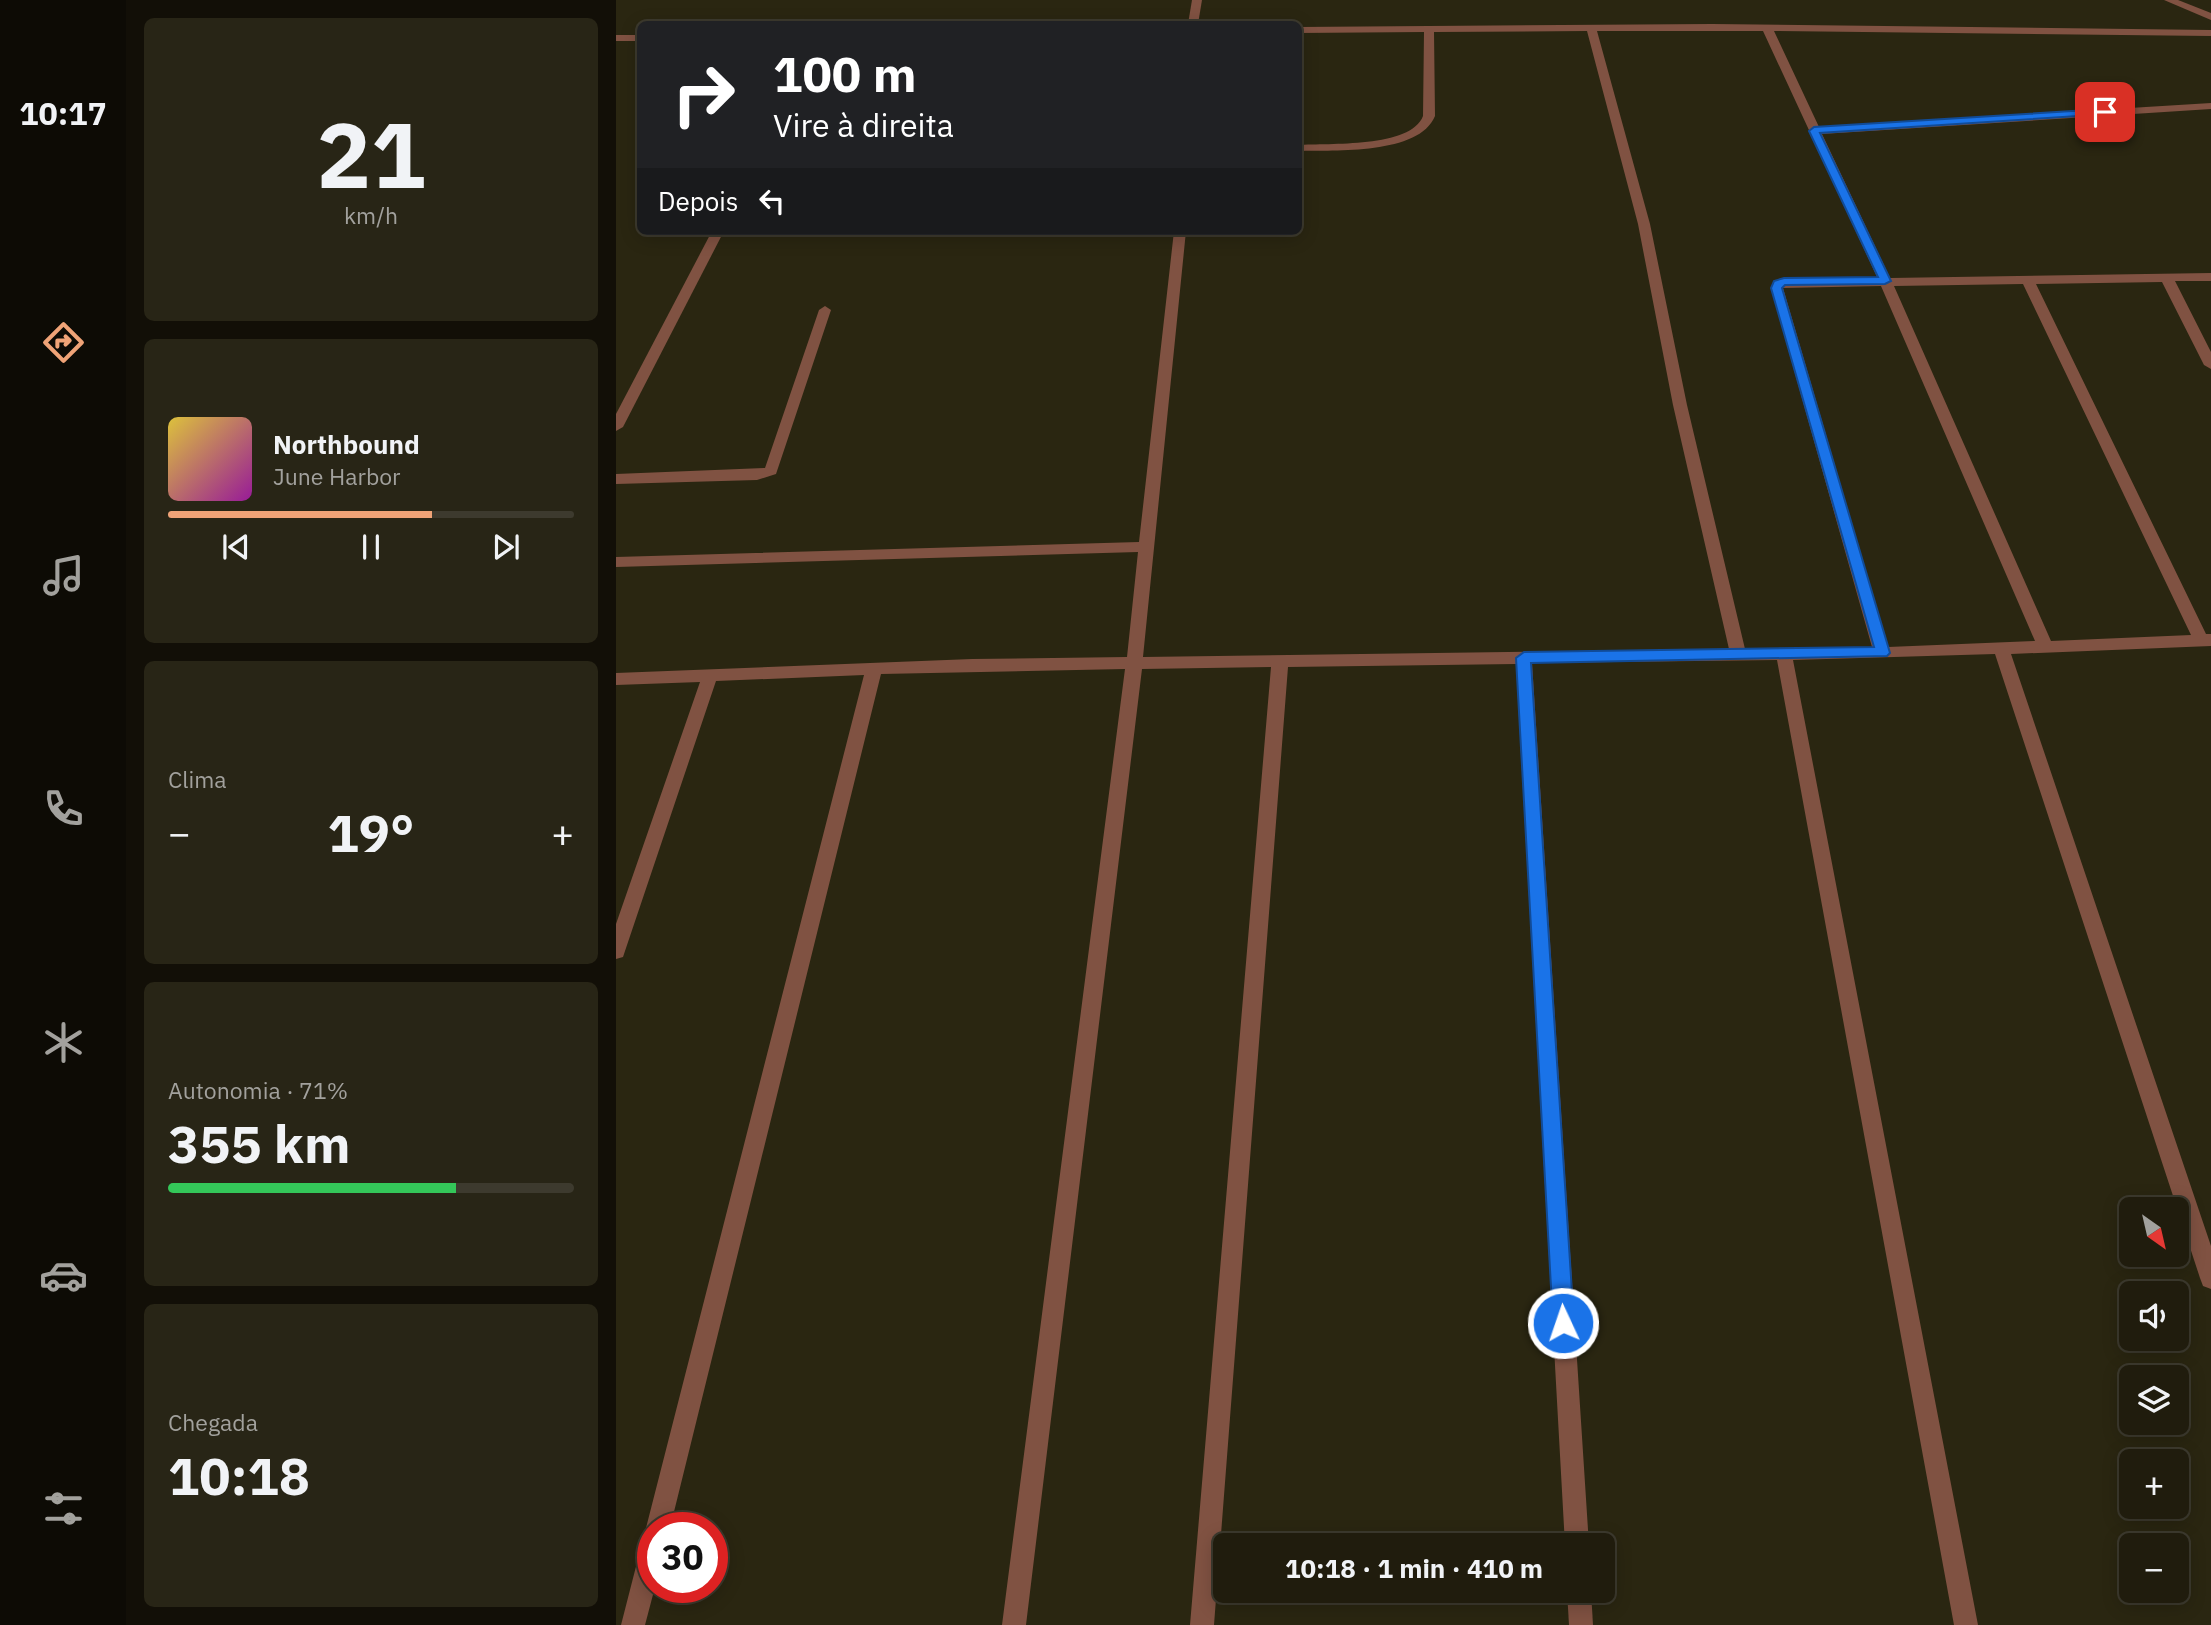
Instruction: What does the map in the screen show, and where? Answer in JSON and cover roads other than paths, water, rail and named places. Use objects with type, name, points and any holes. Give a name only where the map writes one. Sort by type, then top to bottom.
[{"type":"street","points":[[1194,21],[1197,0]]},
{"type":"street","points":[[2169,0],[2211,17]]},
{"type":"street","points":[[1591,27],[1644,223],[1680,405],[1738,655]]},
{"type":"street","points":[[1302,30],[1591,27],[2211,33]]},
{"type":"street","points":[[1302,148],[1408,138],[1424,127],[1429,116],[1429,28]]},
{"type":"street","points":[[1767,28],[1885,281],[2046,648]]},
{"type":"street","points":[[616,38],[637,38]]},
{"type":"street","points":[[1814,131],[2211,106]]},
{"type":"street","points":[[616,427],[716,235]]},
{"type":"street","points":[[1014,1625],[1134,664],[1180,235]]},
{"type":"street","points":[[1882,653],[1778,284],[2211,277]]},
{"type":"street","points":[[2167,278],[2211,365]]},
{"type":"street","points":[[616,679],[972,665],[1882,653],[2206,640],[2028,281]]},
{"type":"street","points":[[616,479],[757,475],[771,471],[825,310]]},
{"type":"street","points":[[616,562],[1147,547]]},
{"type":"street","points":[[2001,649],[2211,1278]]},
{"type":"street","points":[[1784,654],[1966,1625]]},
{"type":"street","points":[[1524,658],[1576,1533]]},
{"type":"street","points":[[1202,1625],[1280,661]]},
{"type":"street","points":[[662,1512],[874,669]]},
{"type":"street","points":[[616,951],[710,675]]},
{"type":"street","points":[[633,1625],[639,1603]]},
{"type":"street","points":[[1580,1603],[1581,1625]]}]
